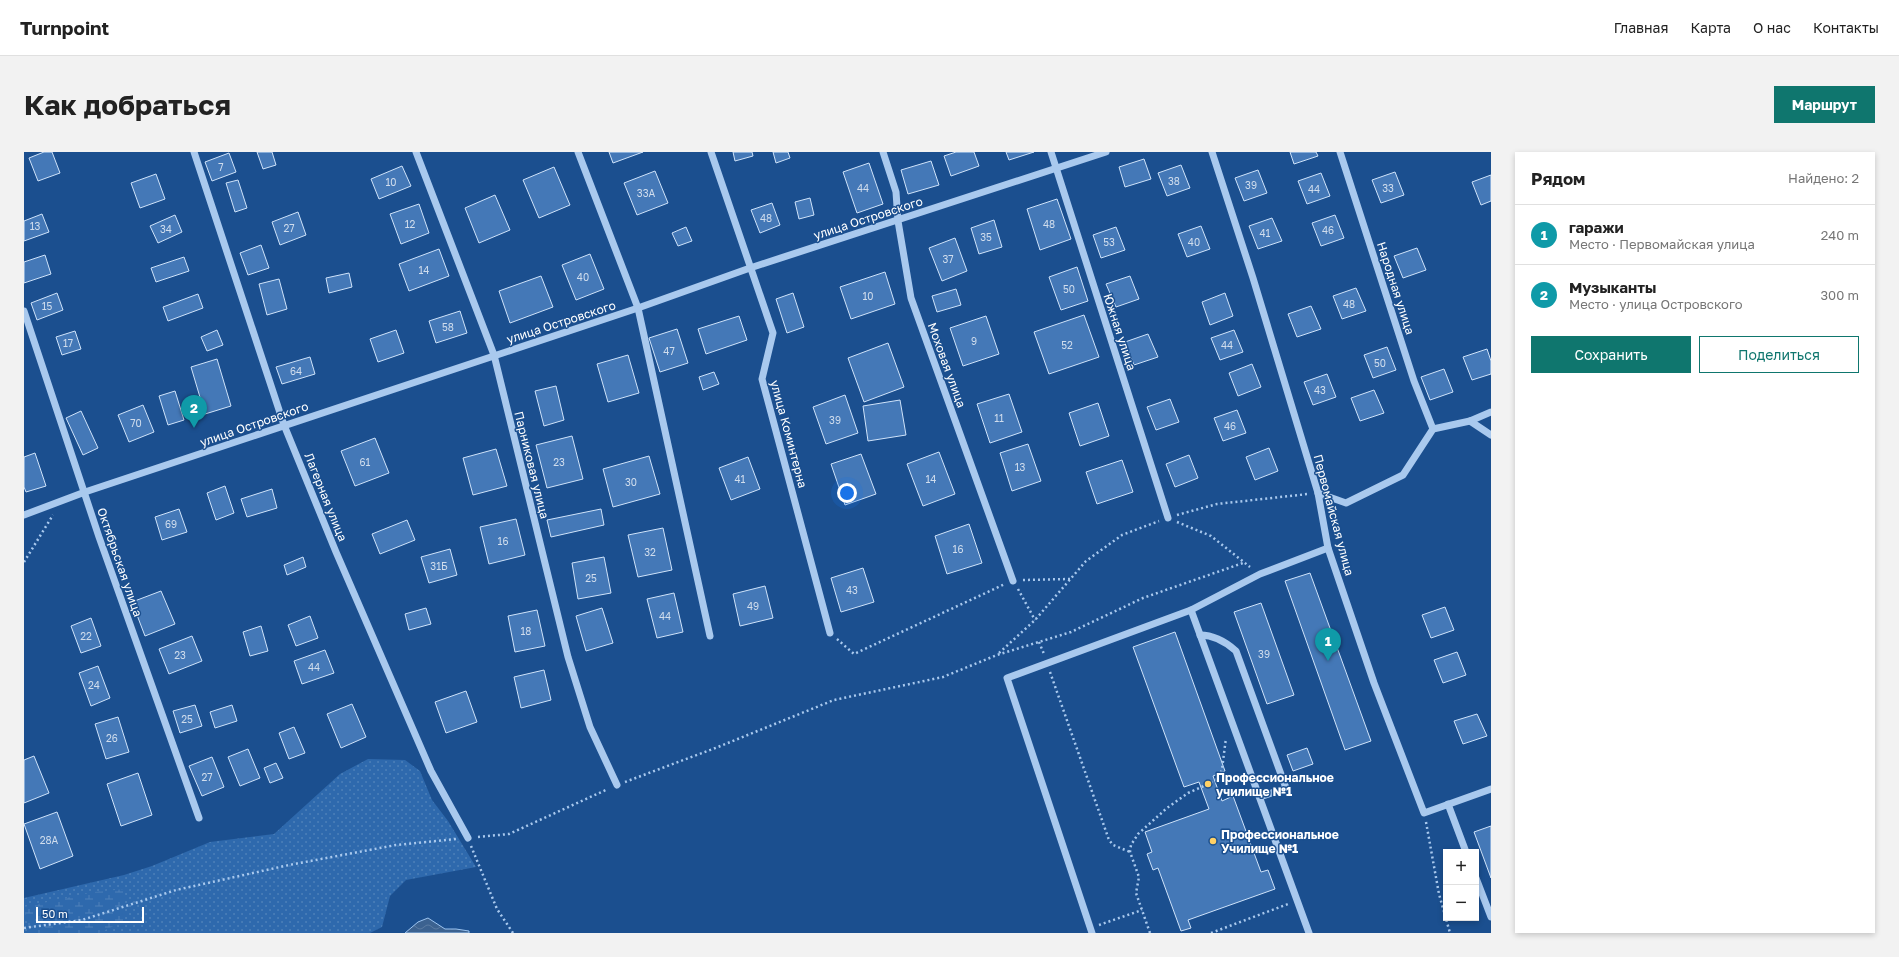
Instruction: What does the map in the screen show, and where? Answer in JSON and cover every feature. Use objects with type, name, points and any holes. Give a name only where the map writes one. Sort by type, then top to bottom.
[{"type":"street","name":"Лагерная улица","points":[[194,152],[284,425],[336,552],[431,771],[468,838]]},
{"type":"street","name":"Парниковая улица","points":[[416,152],[494,355],[568,657],[590,727],[617,785]]},
{"type":"street","points":[[578,152],[638,308],[710,636]]},
{"type":"street","name":"улица Коминтерна","points":[[711,152],[773,333],[762,379],[830,633]]},
{"type":"street","name":"Моховая улица","points":[[882,152],[896,192],[898,221],[911,298],[1013,581]]},
{"type":"street","name":"Южная улица","points":[[1051,152],[1168,518]]},
{"type":"street","name":"улица Островского","points":[[24,515],[85,492],[638,308],[750,268],[1106,152]]},
{"type":"street","name":"Первомайская улица","points":[[1212,152],[1253,278],[1318,493],[1328,548],[1374,683],[1424,813]]},
{"type":"street","name":"Народная улица","points":[[1340,152],[1414,381],[1433,429]]},
{"type":"street","name":"Октябрьская улица","points":[[24,311],[99,537],[199,818]]},
{"type":"street","points":[[1318,493],[1346,503],[1403,475],[1433,429],[1470,421],[1491,412]]},
{"type":"street","points":[[1470,421],[1491,435]]},
{"type":"street","points":[[1091,931],[1007,678],[1191,610],[1260,574],[1328,548]]},
{"type":"street","points":[[1191,610],[1309,933]]},
{"type":"street","points":[[1200,635],[1210,635],[1230,645],[1236,652],[1286,788],[1260,797]]},
{"type":"street","points":[[1424,813],[1491,789]]},
{"type":"street","points":[[1448,804],[1465,849]]},
{"type":"street","points":[[1479,885],[1491,917]]},
{"type":"path","points":[[997,655],[1035,620],[1086,561],[1122,535],[1168,518],[1217,504],[1318,493]]},
{"type":"path","points":[[24,562],[61,502]]},
{"type":"path","points":[[1168,518],[1210,536],[1243,563],[1260,574]]},
{"type":"path","points":[[24,928],[82,920],[176,890],[289,865],[396,845],[509,834],[617,785],[718,747],[834,700],[943,677],[997,655],[1071,632],[1143,598],[1243,563]]},
{"type":"path","points":[[830,633],[854,654],[1013,581],[1071,579]]},
{"type":"path","points":[[1013,581],[1035,620]]},
{"type":"path","points":[[1039,642],[1109,840],[1113,845],[1130,852]]},
{"type":"path","points":[[1150,933],[1136,893],[1138,877],[1130,852],[1131,845],[1134,838],[1160,814],[1188,793],[1213,782],[1219,777],[1222,769],[1226,736]]},
{"type":"path","points":[[1424,813],[1439,894],[1450,933]]},
{"type":"path","points":[[468,838],[497,909],[513,933]]},
{"type":"path","points":[[1211,933],[1297,900]]},
{"type":"path","points":[[1091,931],[1142,910]]},
{"type":"green space","points":[[368,759],[405,760],[420,771],[432,800],[448,821],[476,867],[406,880],[390,896],[382,927],[370,933],[24,933],[24,898],[124,875],[152,866],[210,842],[274,834],[340,774]]},
{"type":"green space","points":[[125,889],[124,921],[99,933],[29,933],[24,907],[94,892]]},
{"type":"water","points":[[428,918],[445,929],[469,931],[469,933],[405,933],[418,922]]},
{"type":"building","points":[[44,152],[52,152],[60,173],[38,181],[29,158]]},
{"type":"building","points":[[257,152],[272,152],[276,165],[263,169]]},
{"type":"building","points":[[609,152],[643,152],[613,163]]},
{"type":"building","points":[[733,152],[752,152],[753,156],[735,161]]},
{"type":"building","points":[[773,152],[788,152],[790,158],[776,163]]},
{"type":"building","points":[[956,152],[974,152],[979,166],[951,176],[944,156]]},
{"type":"building","points":[[1006,152],[1034,152],[1009,160]]},
{"type":"building","points":[[1290,152],[1316,152],[1318,156],[1294,164]]},
{"type":"building","points":[[229,153],[236,172],[212,181],[205,162]]},
{"type":"building","points":[[1144,159],[1151,179],[1125,187],[1119,167]]},
{"type":"building","points":[[931,161],[939,185],[908,194],[901,170]]},
{"type":"building","points":[[869,163],[883,204],[857,213],[843,172]]},
{"type":"building","points":[[1181,165],[1190,188],[1167,196],[1158,173]]},
{"type":"building","points":[[402,166],[411,186],[379,199],[371,179]]},
{"type":"building","points":[[554,167],[570,205],[539,218],[523,180]]},
{"type":"building","points":[[1258,170],[1267,193],[1244,201],[1235,178]]},
{"type":"building","points":[[655,171],[668,203],[637,215],[624,183]]},
{"type":"building","points":[[1395,172],[1404,195],[1381,203],[1372,180]]},
{"type":"building","points":[[1321,173],[1330,196],[1307,204],[1298,181]]},
{"type":"building","points":[[156,174],[165,199],[140,208],[131,183]]},
{"type":"building","points":[[1491,175],[1491,201],[1481,205],[1472,182]]},
{"type":"building","points":[[238,180],[247,208],[235,212],[226,183]]},
{"type":"building","points":[[495,195],[510,230],[479,243],[465,208]]},
{"type":"building","points":[[810,198],[814,215],[799,219],[795,202]]},
{"type":"building","points":[[1057,199],[1071,239],[1040,250],[1027,209]]},
{"type":"building","points":[[772,203],[780,225],[760,233],[751,210]]},
{"type":"building","points":[[419,204],[429,233],[401,244],[390,214]]},
{"type":"building","points":[[298,212],[306,235],[280,245],[272,222]]},
{"type":"building","points":[[42,214],[49,232],[24,241],[24,221]]},
{"type":"building","points":[[175,215],[182,232],[158,243],[150,226]]},
{"type":"building","points":[[1335,215],[1344,238],[1321,246],[1312,223]]},
{"type":"building","points":[[1272,218],[1282,241],[1258,249],[1249,226]]},
{"type":"building","points":[[994,220],[1002,247],[979,254],[971,228]]},
{"type":"building","points":[[1201,226],[1210,249],[1187,257],[1178,234]]},
{"type":"building","points":[[686,227],[692,241],[678,246],[672,233]]},
{"type":"building","points":[[1116,227],[1125,250],[1101,258],[1093,235]]},
{"type":"building","points":[[955,238],[967,271],[942,281],[929,248]]},
{"type":"building","points":[[261,245],[269,268],[248,275],[240,253]]},
{"type":"building","points":[[1417,248],[1426,270],[1403,278],[1394,256]]},
{"type":"building","points":[[439,249],[449,276],[409,291],[399,264]]},
{"type":"building","points":[[590,254],[604,289],[576,300],[562,265]]},
{"type":"building","points":[[45,255],[51,274],[24,283],[24,262]]},
{"type":"building","points":[[184,257],[189,271],[156,282],[151,268]]},
{"type":"building","points":[[1077,267],[1088,301],[1061,310],[1049,277]]},
{"type":"building","points":[[885,272],[895,304],[851,319],[840,287]]},
{"type":"building","points":[[349,273],[352,287],[329,293],[326,278]]},
{"type":"building","points":[[541,276],[553,307],[510,323],[499,291]]},
{"type":"building","points":[[1130,276],[1139,299],[1116,307],[1106,284]]},
{"type":"building","points":[[279,279],[287,309],[267,315],[259,284]]},
{"type":"building","points":[[1356,288],[1366,311],[1342,319],[1333,296]]},
{"type":"building","points":[[956,289],[961,305],[937,312],[932,296]]},
{"type":"building","points":[[57,293],[63,310],[37,320],[31,303]]},
{"type":"building","points":[[793,293],[804,327],[787,333],[776,299]]},
{"type":"building","points":[[1225,293],[1233,316],[1210,325],[1202,302]]},
{"type":"building","points":[[198,294],[203,308],[168,321],[163,307]]},
{"type":"building","points":[[1311,306],[1321,329],[1297,337],[1288,314]]},
{"type":"building","points":[[460,311],[467,333],[436,343],[429,321]]},
{"type":"building","points":[[1084,315],[1099,357],[1049,374],[1034,332]]},
{"type":"building","points":[[739,316],[747,340],[706,354],[698,329]]},
{"type":"building","points":[[986,316],[999,354],[963,366],[950,328]]},
{"type":"building","points":[[677,329],[688,363],[660,372],[649,338]]},
{"type":"building","points":[[217,330],[223,345],[207,351],[201,337]]},
{"type":"building","points":[[396,330],[404,353],[378,362],[370,339]]},
{"type":"building","points":[[1234,330],[1243,352],[1220,360],[1211,338]]},
{"type":"building","points":[[75,331],[81,349],[62,355],[56,337]]},
{"type":"building","points":[[1148,334],[1158,357],[1134,365],[1125,342]]},
{"type":"building","points":[[888,343],[904,387],[864,402],[848,358]]},
{"type":"building","points":[[1387,347],[1396,370],[1373,378],[1364,355]]},
{"type":"building","points":[[1487,349],[1491,361],[1491,374],[1472,380],[1463,357]]},
{"type":"building","points":[[628,355],[639,393],[608,402],[597,364]]},
{"type":"building","points":[[310,357],[315,374],[282,384],[276,367]]},
{"type":"building","points":[[217,359],[231,406],[205,414],[191,367]]},
{"type":"building","points":[[1252,364],[1261,387],[1238,396],[1229,373]]},
{"type":"building","points":[[1444,369],[1453,392],[1430,400],[1421,377]]},
{"type":"building","points":[[714,372],[719,384],[703,390],[699,377]]},
{"type":"building","points":[[1327,374],[1336,397],[1313,405],[1304,382]]},
{"type":"building","points":[[556,386],[564,420],[544,426],[535,391]]},
{"type":"building","points":[[1374,390],[1384,413],[1360,421],[1351,398]]},
{"type":"building","points":[[175,391],[184,420],[168,425],[159,396]]},
{"type":"building","points":[[1009,394],[1022,432],[990,443],[977,404]]},
{"type":"building","points":[[845,395],[858,433],[826,444],[813,407]]},
{"type":"building","points":[[1170,399],[1179,422],[1156,430],[1147,407]]},
{"type":"building","points":[[900,400],[906,435],[868,441],[863,406]]},
{"type":"building","points":[[1098,403],[1109,436],[1080,446],[1069,413]]},
{"type":"building","points":[[143,405],[154,432],[129,442],[118,415]]},
{"type":"building","points":[[1237,410],[1246,433],[1223,441],[1214,418]]},
{"type":"building","points":[[81,411],[98,448],[83,455],[66,418]]},
{"type":"building","points":[[572,436],[583,479],[547,488],[536,445]]},
{"type":"building","points":[[375,438],[389,473],[355,486],[341,451]]},
{"type":"building","points":[[1028,444],[1041,481],[1012,491],[1000,453]]},
{"type":"building","points":[[1269,448],[1278,471],[1255,480],[1246,457]]},
{"type":"building","points":[[496,449],[507,486],[473,495],[463,458]]},
{"type":"building","points":[[939,452],[955,494],[923,506],[907,464]]},
{"type":"building","points":[[35,453],[46,486],[26,492],[24,487],[24,457]]},
{"type":"building","points":[[861,454],[876,494],[845,505],[831,464]]},
{"type":"building","points":[[1189,455],[1198,478],[1175,487],[1166,464]]},
{"type":"building","points":[[649,456],[660,494],[613,507],[603,469]]},
{"type":"building","points":[[748,457],[760,489],[731,500],[719,468]]},
{"type":"building","points":[[1122,460],[1133,492],[1097,504],[1086,472]]},
{"type":"building","points":[[225,486],[234,513],[216,520],[207,493]]},
{"type":"building","points":[[272,489],[277,508],[247,517],[241,499]]},
{"type":"building","points":[[179,509],[187,532],[162,540],[155,517]]},
{"type":"building","points":[[601,509],[604,525],[551,537],[547,520]]},
{"type":"building","points":[[516,519],[525,555],[489,564],[480,527]]},
{"type":"building","points":[[407,520],[415,540],[380,554],[372,534]]},
{"type":"building","points":[[969,524],[982,563],[947,574],[935,536]]},
{"type":"building","points":[[663,528],[672,570],[638,577],[628,535]]},
{"type":"building","points":[[450,549],[457,575],[429,583],[421,557]]},
{"type":"building","points":[[303,557],[306,567],[287,575],[284,565]]},
{"type":"building","points":[[604,557],[611,593],[578,599],[572,563]]},
{"type":"building","points":[[863,568],[874,602],[841,612],[831,578]]},
{"type":"building","points":[[1310,573],[1371,741],[1345,750],[1285,581]]},
{"type":"building","points":[[765,586],[773,618],[740,626],[733,594]]},
{"type":"building","points":[[161,591],[175,624],[145,636],[132,602]]},
{"type":"building","points":[[674,593],[683,632],[657,638],[647,599]]},
{"type":"building","points":[[1261,603],[1294,695],[1267,704],[1234,612]]},
{"type":"building","points":[[1445,607],[1454,630],[1431,638],[1422,615]]},
{"type":"building","points":[[426,608],[431,624],[409,630],[405,614]]},
{"type":"building","points":[[602,608],[613,643],[586,651],[576,616]]},
{"type":"building","points":[[537,610],[545,646],[515,652],[508,616]]},
{"type":"building","points":[[310,616],[318,638],[296,646],[288,625]]},
{"type":"building","points":[[91,618],[101,646],[81,653],[71,626]]},
{"type":"building","points":[[261,626],[268,651],[250,656],[243,632]]},
{"type":"building","name":"Профессиональное училище №1","points":[[1175,632],[1225,771],[1213,776],[1222,801],[1233,796],[1261,872],[1268,870],[1275,889],[1188,920],[1191,928],[1181,931],[1158,868],[1153,870],[1147,854],[1152,852],[1145,832],[1209,809],[1199,782],[1184,787],[1133,647]]},
{"type":"building","points":[[192,636],[202,661],[169,674],[159,649]]},
{"type":"building","points":[[325,650],[334,673],[302,684],[294,661]]},
{"type":"building","points":[[1457,652],[1466,675],[1443,683],[1434,660]]},
{"type":"building","points":[[98,666],[110,698],[91,706],[79,673]]},
{"type":"building","points":[[544,670],[551,700],[521,708],[514,677]]},
{"type":"building","points":[[466,691],[477,722],[446,733],[435,702]]},
{"type":"building","points":[[352,704],[366,737],[341,748],[327,714]]},
{"type":"building","points":[[195,705],[202,726],[180,733],[173,711]]},
{"type":"building","points":[[232,705],[237,721],[215,728],[210,712]]},
{"type":"building","points":[[1477,714],[1487,736],[1463,744],[1454,721]]},
{"type":"building","points":[[118,717],[129,752],[106,759],[95,724]]},
{"type":"building","points":[[294,727],[305,753],[289,759],[279,733]]},
{"type":"building","points":[[1307,748],[1313,764],[1293,771],[1287,755]]},
{"type":"building","points":[[248,749],[260,778],[240,786],[228,757]]},
{"type":"building","points":[[34,756],[49,793],[24,803],[24,760]]},
{"type":"building","points":[[212,757],[224,787],[202,796],[189,766]]},
{"type":"building","points":[[276,763],[283,778],[270,783],[264,768]]},
{"type":"building","points":[[138,773],[152,815],[121,826],[107,784]]},
{"type":"building","points":[[57,812],[73,856],[40,869],[24,824]]},
{"type":"building","points":[[1491,826],[1491,878],[1474,832]]},
{"type":"place","name":"Музыканты","points":[[194,428]]},
{"type":"place","name":"гаражи","points":[[1328,661]]},
{"type":"place","name":"Профессиональное училище №1","points":[[1208,784]]},
{"type":"place","name":"Профессиональное Училище №1","points":[[1213,841]]}]
